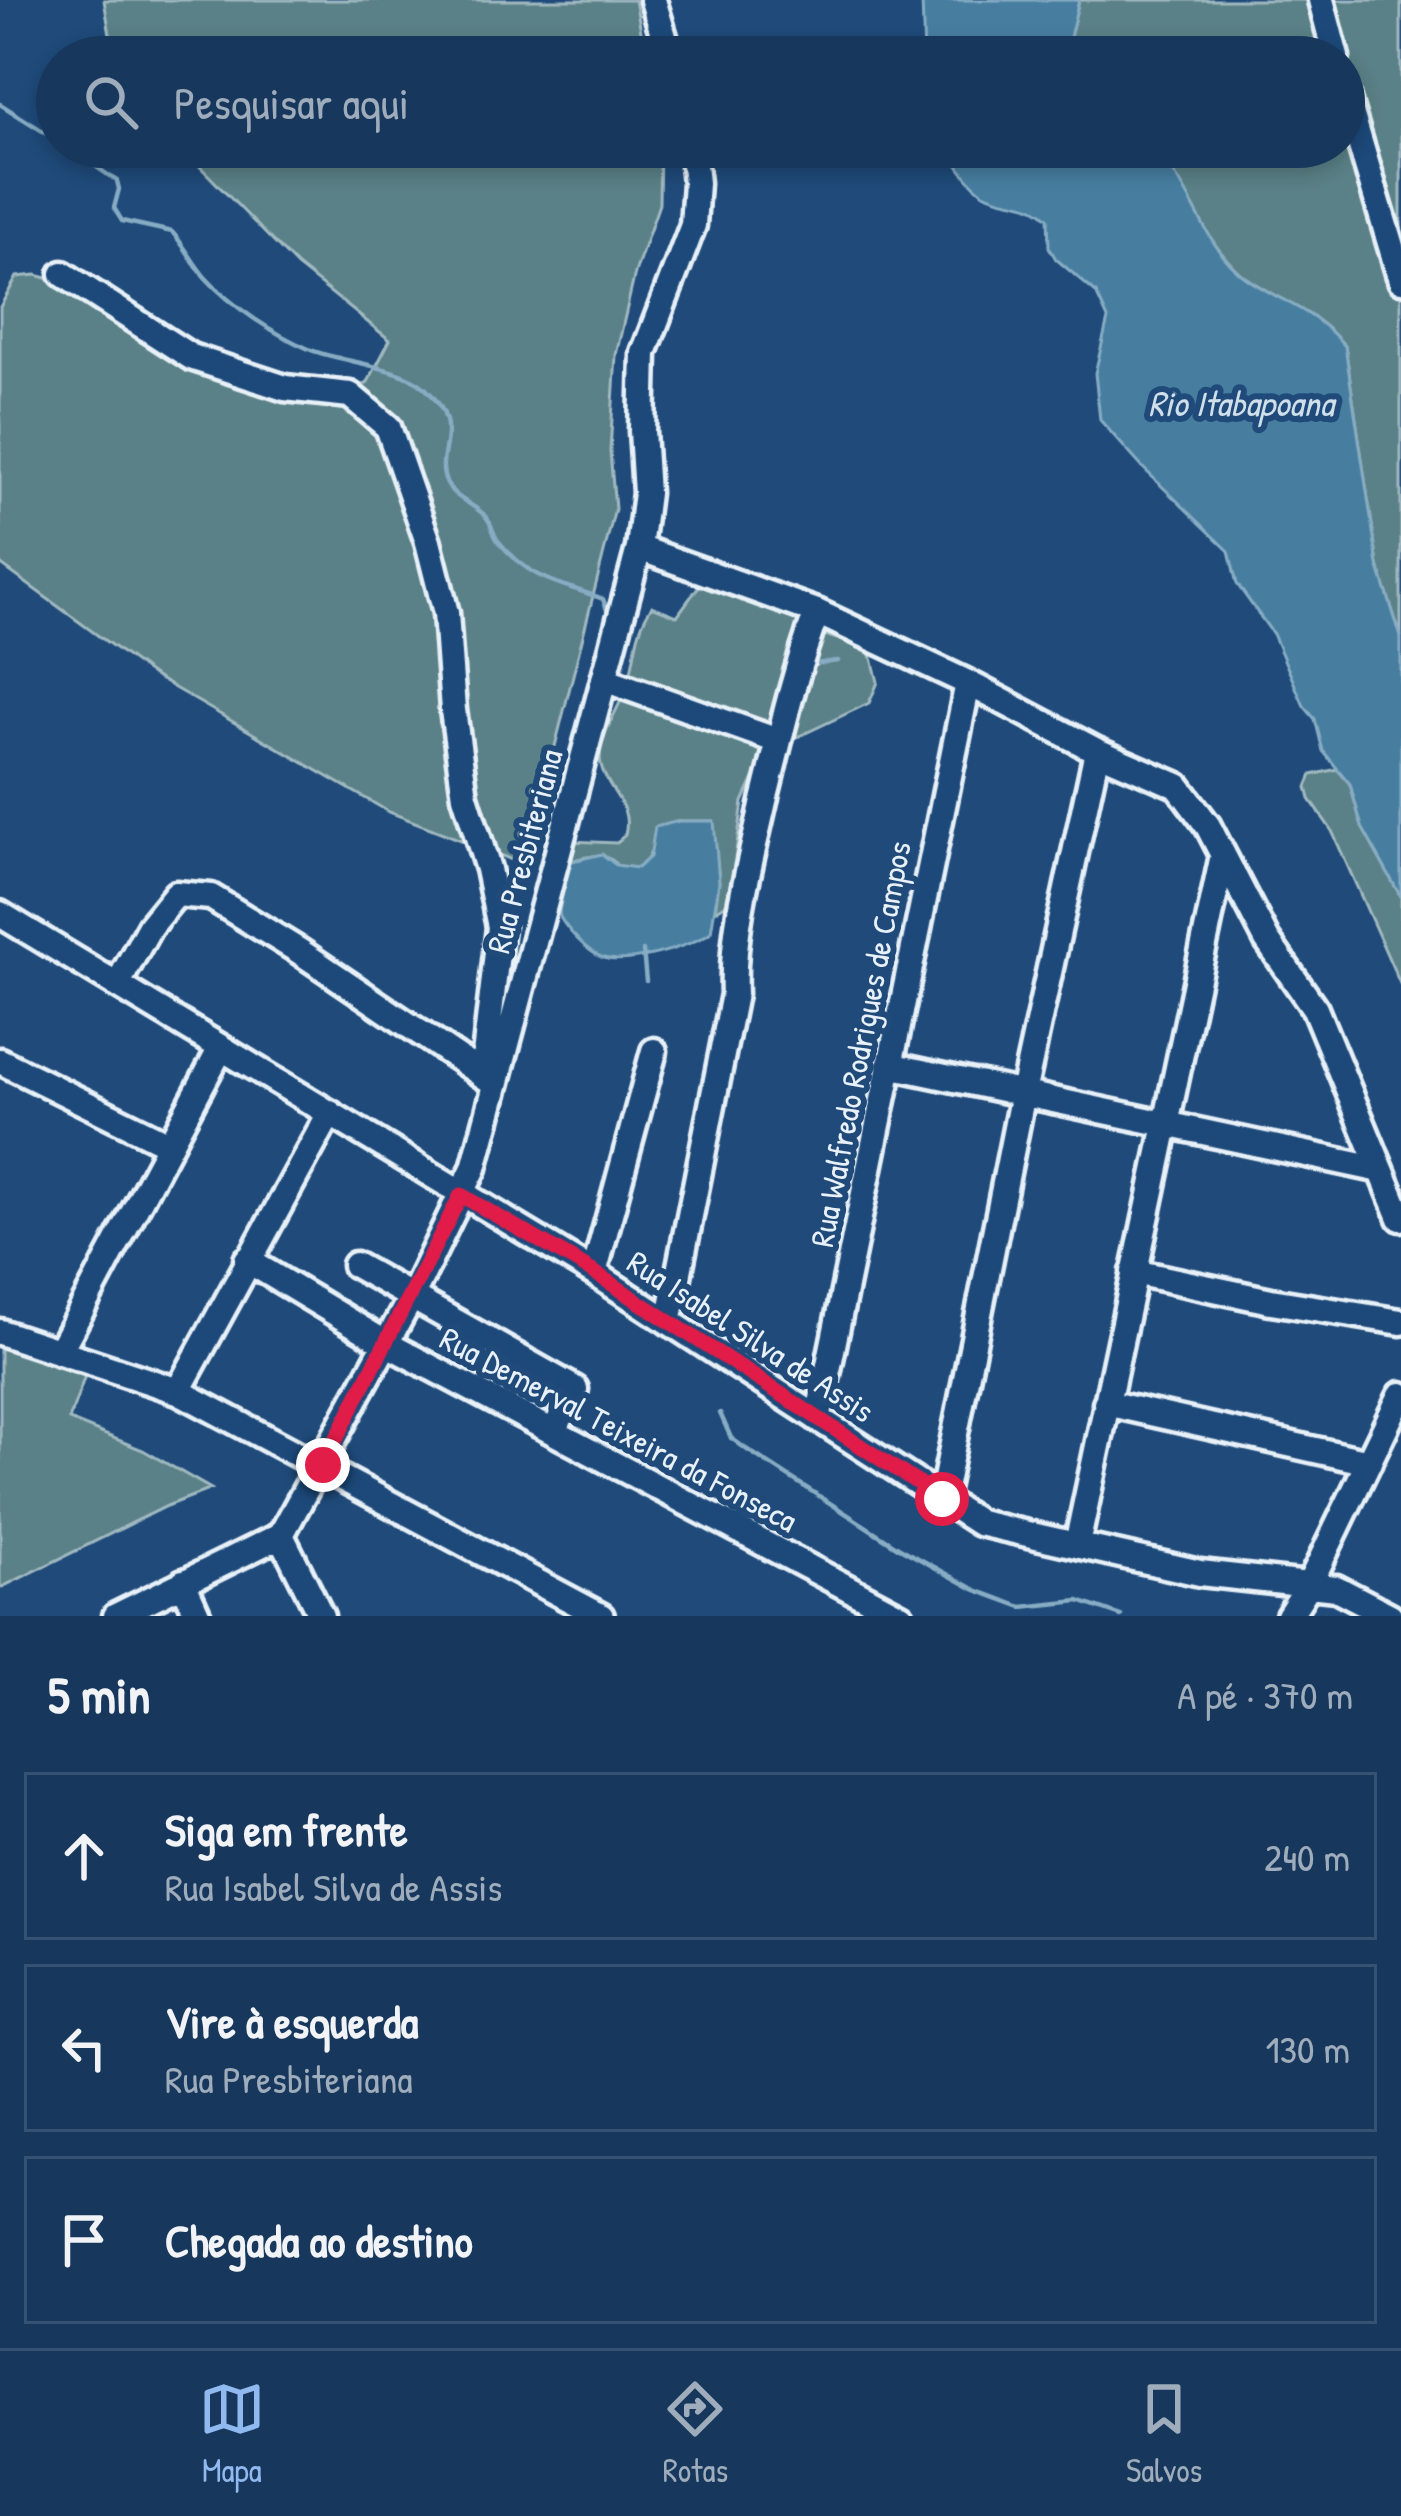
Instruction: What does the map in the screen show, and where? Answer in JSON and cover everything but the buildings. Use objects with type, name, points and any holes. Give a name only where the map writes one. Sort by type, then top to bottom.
[{"type":"street","points":[[653,0],[664,36]]},
{"type":"street","points":[[1321,0],[1330,36]]},
{"type":"street","points":[[1365,159],[1401,280]]},
{"type":"street","name":"Rua Presbiteriana","points":[[281,1535],[412,1296],[474,1168],[490,1080],[639,548],[646,493],[644,353],[693,225],[694,168]]},
{"type":"street","points":[[62,274],[191,357],[285,388],[350,395],[388,427],[428,542],[446,613],[465,796],[500,927],[490,1080],[211,897],[176,894],[150,926],[117,985]]},
{"type":"street","points":[[639,548],[817,612],[1097,751],[1178,786],[1223,854],[1267,940],[1315,1009],[1401,1218]]},
{"type":"street","points":[[669,1322],[734,994],[733,962],[753,851],[796,668],[817,612]]},
{"type":"street","points":[[604,679],[778,741]]},
{"type":"street","name":"Rua Walfredo Rodrigues de Campos","points":[[818,1419],[968,683]]},
{"type":"street","points":[[942,1499],[1097,751]]},
{"type":"street","points":[[1077,1545],[1223,854]]},
{"type":"street","name":"Rua Isabel Silva de Assis","points":[[0,914],[595,1273],[979,1523],[1200,1573],[1336,1588],[1390,1616]]},
{"type":"street","points":[[61,1350],[221,1048]]},
{"type":"street","points":[[595,1273],[654,1051]]},
{"type":"street","points":[[0,1060],[168,1144]]},
{"type":"street","points":[[889,1065],[1165,1124],[1376,1158]]},
{"type":"street","points":[[178,1391],[330,1113]]},
{"type":"street","name":"Rua Demerval Teixeira da Fonseca","points":[[247,1261],[387,1343],[896,1615]]},
{"type":"street","points":[[356,1264],[575,1389],[554,1431]]},
{"type":"street","points":[[1134,1272],[1401,1322]]},
{"type":"street","points":[[0,1332],[178,1391],[601,1616]]},
{"type":"street","points":[[1288,1616],[1310,1583],[1401,1395]]},
{"type":"street","points":[[1106,1403],[1369,1462]]},
{"type":"street","points":[[116,1616],[281,1535],[321,1616]]},
{"type":"street","points":[[182,1582],[198,1616]]},
{"type":"green space","points":[[104,0],[635,0],[642,36],[110,36]]},
{"type":"green space","points":[[1079,0],[1401,0],[1401,637],[1378,565],[1345,346],[1320,323],[1233,266],[1165,168],[1365,168],[1365,36],[1070,36]]},
{"type":"green space","points":[[201,168],[660,168],[659,204],[635,273],[616,355],[610,451],[615,509],[525,865],[389,812],[152,675],[0,564],[0,307],[17,277],[36,275],[58,281],[187,350],[319,392],[367,384],[390,340],[297,266]]},
{"type":"green space","points":[[704,579],[744,586],[819,633],[866,649],[878,682],[869,703],[766,752],[743,802],[730,894],[715,911],[719,882],[713,821],[679,821],[655,836],[650,855],[638,867],[619,867],[598,856],[568,862],[570,841],[617,843],[625,834],[623,806],[601,765],[602,743],[627,687],[640,631],[652,606],[677,616]]},
{"type":"green space","points":[[1337,769],[1350,784],[1362,827],[1401,897],[1401,986],[1332,831],[1310,799],[1307,787],[1312,775]]},
{"type":"green space","points":[[0,1332],[88,1367],[69,1420],[143,1450],[211,1489],[0,1588]]},
{"type":"water","points":[[922,0],[1079,0],[1070,36],[923,36]]},
{"type":"water","name":"Rio Itabapoana","points":[[961,168],[1169,168],[1233,267],[1320,323],[1345,346],[1378,565],[1401,637],[1401,897],[1362,827],[1350,784],[1323,751],[1315,719],[1304,706],[1273,634],[1237,584],[1229,551],[1100,420],[1095,373],[1108,319],[1096,293],[1056,259],[1049,247],[1048,218],[1032,207],[984,193]]},
{"type":"water","points":[[714,821],[719,882],[711,932],[641,957],[601,957],[578,940],[560,917],[568,862],[602,854],[616,865],[637,868],[650,857],[655,827]]},
{"type":"waterway","points":[[0,104],[36,127]]},
{"type":"waterway","points":[[98,168],[117,181],[114,208],[122,221],[172,232],[205,277],[254,319],[311,350],[387,370],[425,388],[445,415],[443,471],[450,488],[482,513],[498,540],[524,566],[548,580],[603,599],[608,613],[601,645]]},
{"type":"waterway","points":[[807,665],[838,661]]},
{"type":"waterway","points":[[643,951],[646,981]]},
{"type":"waterway","points":[[720,1413],[731,1438],[746,1449],[898,1547],[976,1590],[1022,1607],[1079,1601],[1121,1616]]},
{"type":"route","points":[[323,1465],[461,1195],[595,1273],[942,1499]]}]
